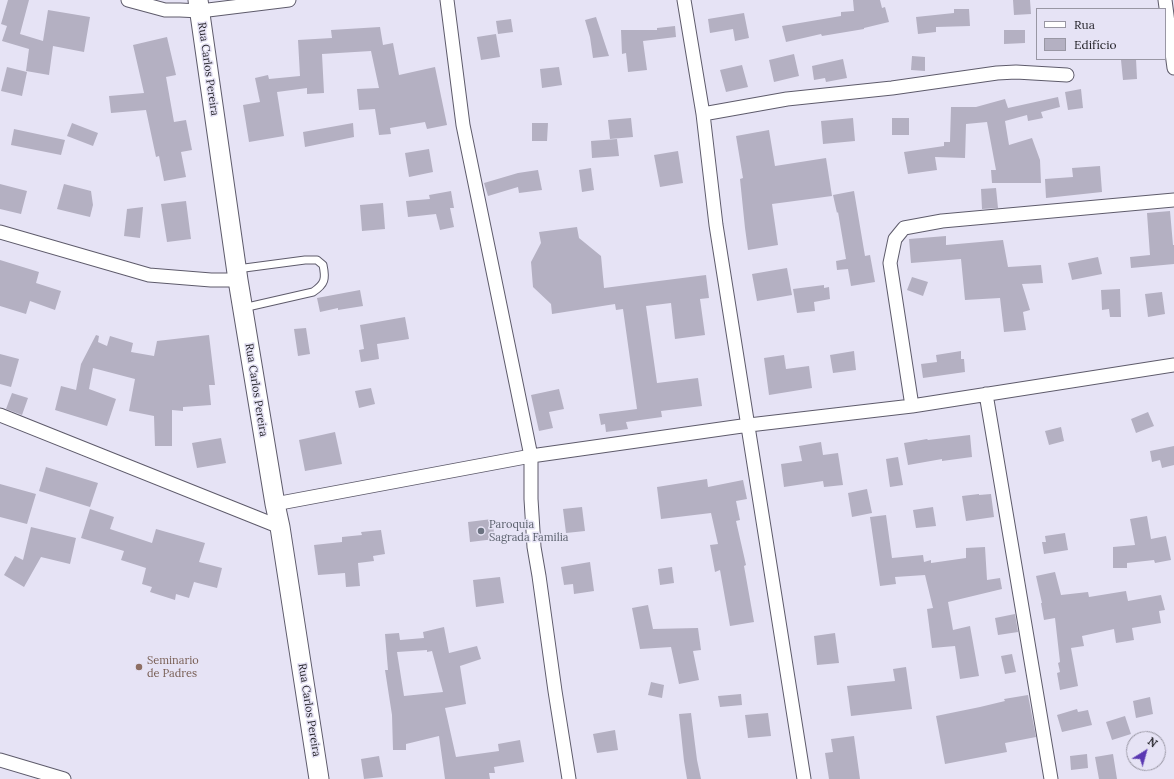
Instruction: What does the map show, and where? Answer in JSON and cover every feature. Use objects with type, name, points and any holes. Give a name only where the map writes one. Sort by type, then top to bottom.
[{"type":"main road","name":"Rua Carlos Pereira","points":[[199,6],[243,308],[280,527],[319,779]]},
{"type":"street","points":[[128,0],[165,10],[180,10],[199,6],[289,0]]},
{"type":"street","points":[[448,0],[463,125],[531,456],[531,499],[534,546],[569,779]]},
{"type":"street","points":[[684,0],[703,114],[716,225],[749,425],[804,779]]},
{"type":"street","points":[[1165,0],[1174,68]]},
{"type":"street","points":[[703,114],[787,99],[892,88],[997,73],[1016,72],[1067,74]]},
{"type":"street","points":[[912,406],[890,263],[895,238],[904,228],[942,221],[1174,200]]},
{"type":"street","points":[[0,232],[149,275],[211,280],[238,274]]},
{"type":"street","points":[[275,504],[531,456],[749,425],[912,406],[1174,365]]},
{"type":"street","points":[[986,394],[1051,779]]},
{"type":"street","points":[[0,415],[280,527]]},
{"type":"street","points":[[0,760],[30,775],[64,779]]},
{"type":"lane","points":[[238,274],[305,260],[317,260],[324,265],[326,276],[321,287],[313,292],[243,308]]},
{"type":"building","points":[[8,0],[29,0],[20,34],[43,41],[48,10],[90,17],[84,52],[53,46],[49,75],[26,71],[29,49],[2,41],[7,26],[1,24]]},
{"type":"building","points":[[853,0],[880,0],[882,8],[885,7],[889,22],[864,29],[822,36],[821,34],[786,42],[782,26],[841,16],[841,12],[854,11]]},
{"type":"building","points":[[1013,0],[1030,0],[1031,14],[1014,15]]},
{"type":"building","points":[[954,9],[969,9],[970,26],[936,27],[936,32],[918,34],[916,17],[954,13]]},
{"type":"building","points":[[744,13],[749,38],[735,41],[733,29],[710,33],[708,19]]},
{"type":"building","points":[[596,17],[609,56],[593,58],[590,37],[585,20]]},
{"type":"building","points":[[511,19],[513,32],[498,34],[496,21]]},
{"type":"building","points":[[675,26],[676,37],[643,41],[647,70],[628,72],[626,53],[622,54],[621,30],[657,30],[657,28]]},
{"type":"building","points":[[380,27],[383,45],[393,43],[399,75],[435,67],[447,125],[427,129],[425,122],[390,128],[391,134],[379,135],[375,109],[359,110],[357,89],[379,88],[371,51],[322,54],[324,93],[307,94],[307,88],[277,92],[284,136],[249,142],[243,105],[260,102],[255,78],[268,75],[269,79],[300,76],[298,40],[332,38],[331,30]]},
{"type":"building","points":[[1004,30],[1025,30],[1025,43],[1004,44]]},
{"type":"building","points":[[496,34],[500,57],[481,60],[477,37]]},
{"type":"building","points":[[167,37],[176,75],[166,77],[174,122],[186,120],[192,150],[181,152],[186,177],[164,181],[159,156],[156,157],[146,110],[111,113],[109,96],[144,93],[133,45]]},
{"type":"building","points":[[794,54],[799,76],[774,82],[769,60]]},
{"type":"building","points":[[912,56],[925,57],[925,71],[911,70]]},
{"type":"building","points":[[843,59],[847,78],[826,82],[825,78],[814,80],[812,66]]},
{"type":"building","points":[[1121,60],[1136,60],[1137,79],[1123,80]]},
{"type":"building","points":[[742,65],[748,87],[726,92],[720,70]]},
{"type":"building","points":[[7,67],[27,72],[22,96],[1,91]]},
{"type":"building","points":[[559,67],[562,85],[542,88],[540,69]]},
{"type":"building","points":[[1081,89],[1083,108],[1068,110],[1065,92]]},
{"type":"building","points":[[1058,97],[1060,107],[1041,112],[1043,118],[1028,121],[1027,115],[1005,121],[1009,145],[1032,138],[1040,160],[1041,183],[992,183],[991,170],[996,170],[987,122],[966,124],[965,158],[935,157],[937,170],[908,174],[904,152],[944,146],[944,142],[950,142],[951,107],[976,107],[1005,99],[1008,108]]},
{"type":"building","points":[[631,118],[633,137],[610,139],[608,120]]},
{"type":"building","points":[[853,118],[855,141],[823,144],[821,121]]},
{"type":"building","points":[[892,118],[909,118],[909,135],[892,135]]},
{"type":"building","points":[[72,123],[98,133],[93,146],[67,136]]},
{"type":"building","points":[[353,123],[354,137],[305,147],[303,132]]},
{"type":"building","points":[[532,123],[548,123],[547,141],[532,141]]},
{"type":"building","points":[[14,129],[65,140],[61,155],[11,145]]},
{"type":"building","points":[[769,130],[775,166],[826,158],[832,196],[772,204],[778,245],[748,250],[740,179],[743,178],[736,136]]},
{"type":"building","points":[[617,139],[619,156],[592,158],[591,141]]},
{"type":"building","points":[[429,149],[433,172],[409,177],[405,153]]},
{"type":"building","points":[[678,151],[683,183],[660,187],[654,155]]},
{"type":"building","points":[[1100,166],[1102,192],[1046,198],[1045,179],[1073,177],[1072,168]]},
{"type":"building","points":[[591,168],[594,190],[582,192],[579,170]]},
{"type":"building","points":[[538,170],[542,190],[519,193],[518,187],[488,196],[484,183],[518,173]]},
{"type":"building","points":[[0,184],[27,191],[21,214],[0,209]]},
{"type":"building","points":[[64,184],[91,191],[93,205],[90,217],[57,209]]},
{"type":"building","points":[[996,188],[998,208],[982,209],[981,189]]},
{"type":"building","points":[[451,191],[454,208],[450,208],[454,227],[440,230],[436,214],[408,217],[406,201],[430,199],[429,195]]},
{"type":"building","points":[[854,191],[865,256],[870,255],[875,282],[851,286],[848,269],[837,270],[836,261],[846,259],[838,212],[837,213],[833,195]]},
{"type":"building","points":[[186,201],[191,239],[167,242],[161,204]]},
{"type":"building","points":[[383,203],[385,229],[362,231],[360,205]]},
{"type":"building","points":[[143,207],[140,238],[124,236],[127,209]]},
{"type":"building","points":[[1170,211],[1174,245],[1174,264],[1131,268],[1130,257],[1150,255],[1147,213]]},
{"type":"building","points":[[577,227],[579,238],[601,256],[604,288],[706,275],[709,298],[700,299],[705,335],[675,339],[671,303],[646,306],[657,383],[698,378],[702,406],[661,411],[662,417],[626,422],[628,429],[606,432],[605,424],[601,425],[599,414],[637,409],[623,309],[616,310],[615,304],[552,314],[551,304],[533,287],[531,262],[541,243],[539,232]]},
{"type":"building","points":[[946,236],[946,245],[1003,240],[1008,267],[1041,265],[1043,283],[1022,284],[1030,310],[1023,312],[1026,330],[1004,332],[1000,298],[965,300],[961,259],[911,263],[909,239]]},
{"type":"building","points":[[1098,257],[1102,274],[1072,280],[1068,263]]},
{"type":"building","points":[[0,260],[39,272],[36,283],[61,291],[55,310],[30,301],[26,314],[0,306]]},
{"type":"building","points":[[787,268],[792,295],[757,301],[752,274]]},
{"type":"building","points":[[912,277],[928,282],[923,296],[907,290]]},
{"type":"building","points":[[824,285],[824,288],[829,287],[830,299],[814,302],[815,311],[797,313],[793,289]]},
{"type":"building","points":[[1120,289],[1121,317],[1110,317],[1109,309],[1102,310],[1101,290]]},
{"type":"building","points":[[360,290],[363,306],[338,310],[338,308],[320,312],[317,298]]},
{"type":"building","points":[[1162,292],[1165,314],[1148,317],[1145,294]]},
{"type":"building","points":[[405,317],[409,339],[377,344],[379,359],[361,362],[359,350],[364,349],[360,325]]},
{"type":"building","points":[[306,328],[310,354],[298,356],[294,329]]},
{"type":"building","points":[[96,335],[99,336],[98,342],[107,346],[110,336],[133,343],[131,352],[154,356],[157,341],[209,335],[215,385],[209,385],[211,405],[183,407],[183,411],[172,410],[172,446],[155,446],[154,416],[129,411],[135,379],[93,368],[89,389],[116,399],[107,426],[55,410],[61,386],[76,390],[81,364]]},
{"type":"building","points":[[854,351],[856,370],[833,373],[830,355]]},
{"type":"building","points":[[961,351],[961,359],[964,359],[965,372],[923,378],[921,364],[937,362],[936,355]]},
{"type":"building","points":[[0,354],[19,359],[11,387],[0,384]]},
{"type":"building","points":[[784,355],[786,369],[809,366],[812,388],[769,395],[764,358]]},
{"type":"building","points":[[371,388],[375,404],[359,408],[355,391]]},
{"type":"building","points":[[559,389],[564,409],[549,412],[553,428],[539,431],[531,395]]},
{"type":"building","points":[[12,393],[28,398],[22,415],[6,409]]},
{"type":"building","points":[[1148,412],[1154,426],[1136,433],[1131,419]]},
{"type":"building","points":[[1061,427],[1064,441],[1049,445],[1045,431]]},
{"type":"building","points":[[335,432],[342,464],[305,471],[299,440]]},
{"type":"building","points":[[970,435],[972,457],[942,461],[942,459],[908,465],[904,443],[927,439]]},
{"type":"building","points":[[221,438],[226,463],[197,468],[192,443]]},
{"type":"building","points":[[821,442],[823,455],[838,453],[843,485],[824,487],[823,481],[784,487],[781,464],[802,461],[799,446]]},
{"type":"building","points":[[1174,446],[1174,465],[1162,468],[1160,460],[1152,462],[1150,451]]},
{"type":"building","points":[[898,457],[903,485],[890,487],[886,459]]},
{"type":"building","points":[[46,467],[98,483],[90,507],[39,491]]},
{"type":"building","points":[[707,479],[708,487],[743,480],[747,499],[736,501],[740,520],[736,521],[746,565],[744,566],[754,622],[730,626],[720,570],[715,572],[710,545],[718,544],[711,513],[661,519],[657,487]]},
{"type":"building","points":[[0,484],[36,494],[27,524],[0,517]]},
{"type":"building","points":[[867,489],[872,513],[852,517],[848,493]]},
{"type":"building","points":[[991,494],[994,517],[966,521],[962,496]]},
{"type":"building","points":[[582,507],[585,531],[566,533],[563,509]]},
{"type":"building","points":[[933,507],[936,526],[916,528],[913,510]]},
{"type":"building","points":[[90,509],[114,517],[110,529],[152,543],[156,529],[205,543],[199,562],[222,568],[217,588],[194,582],[189,598],[176,594],[175,600],[150,592],[152,587],[142,584],[146,568],[121,560],[124,551],[81,538]]},
{"type":"building","points":[[886,515],[892,558],[923,555],[924,562],[931,560],[931,563],[966,558],[966,548],[985,547],[987,580],[1000,578],[1002,589],[948,602],[953,630],[970,626],[979,676],[960,679],[955,646],[932,648],[927,609],[933,608],[925,575],[895,577],[896,584],[880,586],[870,517]]},
{"type":"building","points":[[1147,516],[1151,539],[1166,536],[1171,560],[1155,563],[1154,560],[1127,563],[1127,568],[1113,568],[1113,547],[1135,545],[1130,519]]},
{"type":"building","name":"Paroquia Sagrada Familia","points":[[492,519],[495,539],[470,542],[468,522]]},
{"type":"building","points":[[31,527],[76,538],[70,564],[41,557],[24,587],[4,575],[15,556],[23,560]]},
{"type":"building","points":[[381,530],[385,554],[373,556],[374,561],[358,563],[360,586],[346,587],[345,573],[318,575],[314,545],[342,542],[342,537],[362,535],[361,532]]},
{"type":"building","points":[[1065,533],[1068,550],[1044,554],[1042,542],[1046,542],[1045,536]]},
{"type":"building","points":[[590,562],[594,591],[574,594],[573,584],[564,585],[561,567]]},
{"type":"building","points":[[672,567],[674,583],[660,585],[658,569]]},
{"type":"building","points":[[1055,572],[1061,595],[1088,592],[1089,597],[1126,591],[1128,601],[1161,595],[1165,610],[1159,611],[1161,623],[1132,628],[1134,640],[1116,643],[1114,629],[1082,636],[1084,646],[1071,648],[1078,686],[1060,690],[1057,673],[1060,672],[1058,663],[1060,662],[1055,618],[1044,620],[1036,576]]},
{"type":"building","points":[[500,577],[504,603],[476,607],[473,580]]},
{"type":"building","points":[[648,605],[653,629],[698,628],[701,650],[693,651],[699,680],[679,684],[671,647],[640,649],[632,608]]},
{"type":"building","points":[[1015,614],[1018,632],[998,635],[995,618]]},
{"type":"building","points":[[444,627],[449,653],[477,646],[481,659],[460,666],[466,704],[445,708],[456,757],[499,751],[498,744],[520,740],[524,762],[494,767],[495,773],[489,773],[490,779],[445,779],[439,736],[406,744],[406,750],[393,750],[392,715],[385,670],[388,670],[385,634],[399,633],[400,640],[424,638],[423,632]],"holes":[[[427,650],[427,652],[432,651],[443,692],[404,696],[397,652]]]},
{"type":"building","points":[[835,633],[839,663],[817,665],[814,636]]},
{"type":"building","points":[[1012,654],[1016,672],[1005,674],[1001,656]]},
{"type":"building","points":[[906,667],[912,709],[851,716],[847,686],[895,681],[893,669]]},
{"type":"building","points":[[651,682],[664,685],[662,698],[648,695]]},
{"type":"building","points":[[741,694],[742,705],[720,707],[718,696]]},
{"type":"building","points":[[1028,695],[1036,737],[1005,743],[1007,752],[945,764],[936,716],[1005,701],[1004,699]]},
{"type":"building","points":[[1150,697],[1153,714],[1136,718],[1133,701]]},
{"type":"building","points":[[1077,709],[1078,712],[1088,710],[1092,725],[1062,732],[1057,715]]},
{"type":"building","points":[[691,713],[701,779],[687,779],[684,761],[679,714]]},
{"type":"building","points":[[768,713],[771,736],[748,738],[745,715]]},
{"type":"building","points":[[1125,716],[1130,731],[1126,731],[1126,736],[1112,740],[1106,722]]},
{"type":"building","points":[[615,730],[618,750],[597,753],[593,734]]},
{"type":"building","points":[[854,736],[860,779],[829,779],[825,753],[833,752],[831,739]]},
{"type":"building","points":[[1087,754],[1088,768],[1071,770],[1070,756]]},
{"type":"building","points":[[1113,754],[1117,779],[1099,779],[1095,757]]},
{"type":"building","points":[[379,756],[383,777],[364,779],[361,759]]},
{"type":"place","name":"Paroquia Sagrada Familia","points":[[481,531]]},
{"type":"place","name":"Seminario de Padres","points":[[139,667]]}]
